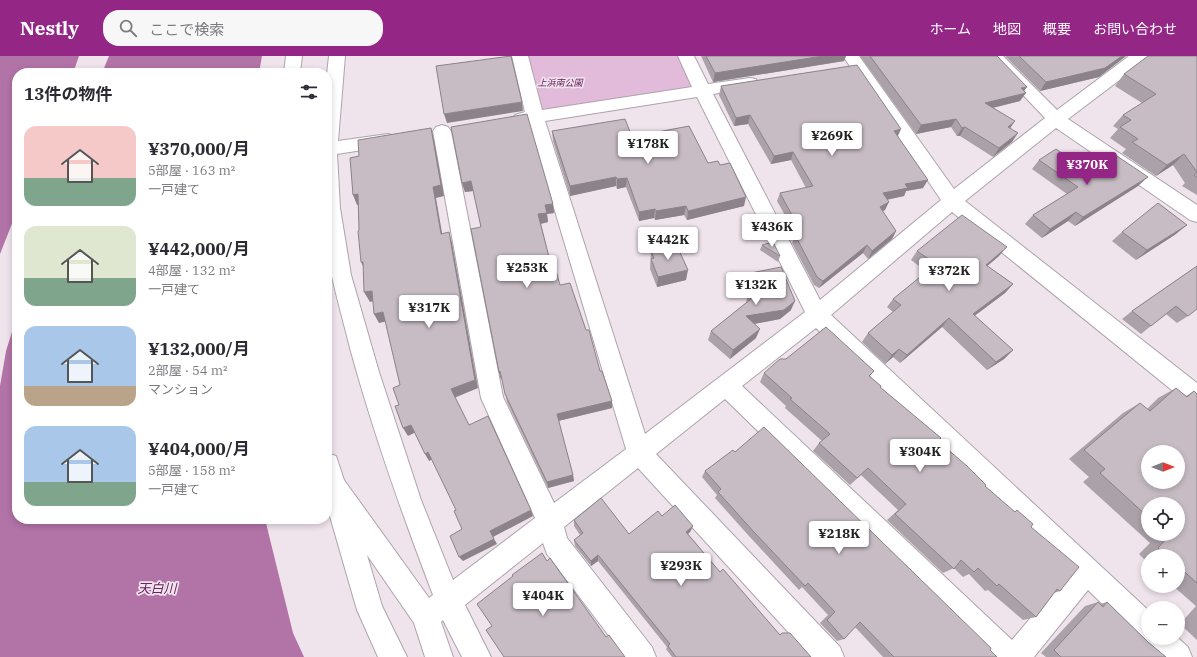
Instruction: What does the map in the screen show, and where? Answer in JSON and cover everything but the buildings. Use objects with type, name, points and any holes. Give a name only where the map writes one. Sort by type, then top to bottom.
[{"type":"street","points":[[293,68],[294,56]]},
{"type":"street","points":[[332,108],[337,56]]},
{"type":"street","points":[[520,56],[535,116],[639,452],[830,657]]},
{"type":"street","points":[[686,56],[817,315],[1141,623]]},
{"type":"street","points":[[994,56],[1056,118],[1197,215]]},
{"type":"street","points":[[425,616],[550,522],[817,315],[952,201],[1056,118],[1140,56]]},
{"type":"street","points":[[850,63],[952,201],[1197,398]]},
{"type":"street","points":[[504,121],[764,80]]},
{"type":"street","points":[[442,131],[492,398],[550,522],[556,546],[642,657]]},
{"type":"street","points":[[332,148],[404,137]]},
{"type":"street","points":[[332,220],[341,275],[368,372],[406,492],[448,600],[477,657]]},
{"type":"street","points":[[726,385],[1009,657]]},
{"type":"street","points":[[332,477],[425,616],[439,657]]},
{"type":"street","points":[[332,481],[370,610],[393,657]]},
{"type":"street","points":[[1016,657],[1086,572]]},
{"type":"street","points":[[1165,645],[1178,657]]},
{"type":"green space","name":"上浜南公園","points":[[524,56],[682,56],[698,90],[539,114]]},
{"type":"water","points":[[0,56],[79,56],[75,68],[12,68],[12,224],[0,254]]},
{"type":"water","points":[[109,56],[262,56],[260,68],[104,68]]},
{"type":"water","name":"天白川","points":[[12,332],[12,524],[266,524],[293,633],[304,657],[0,657],[0,386],[6,351]]}]
